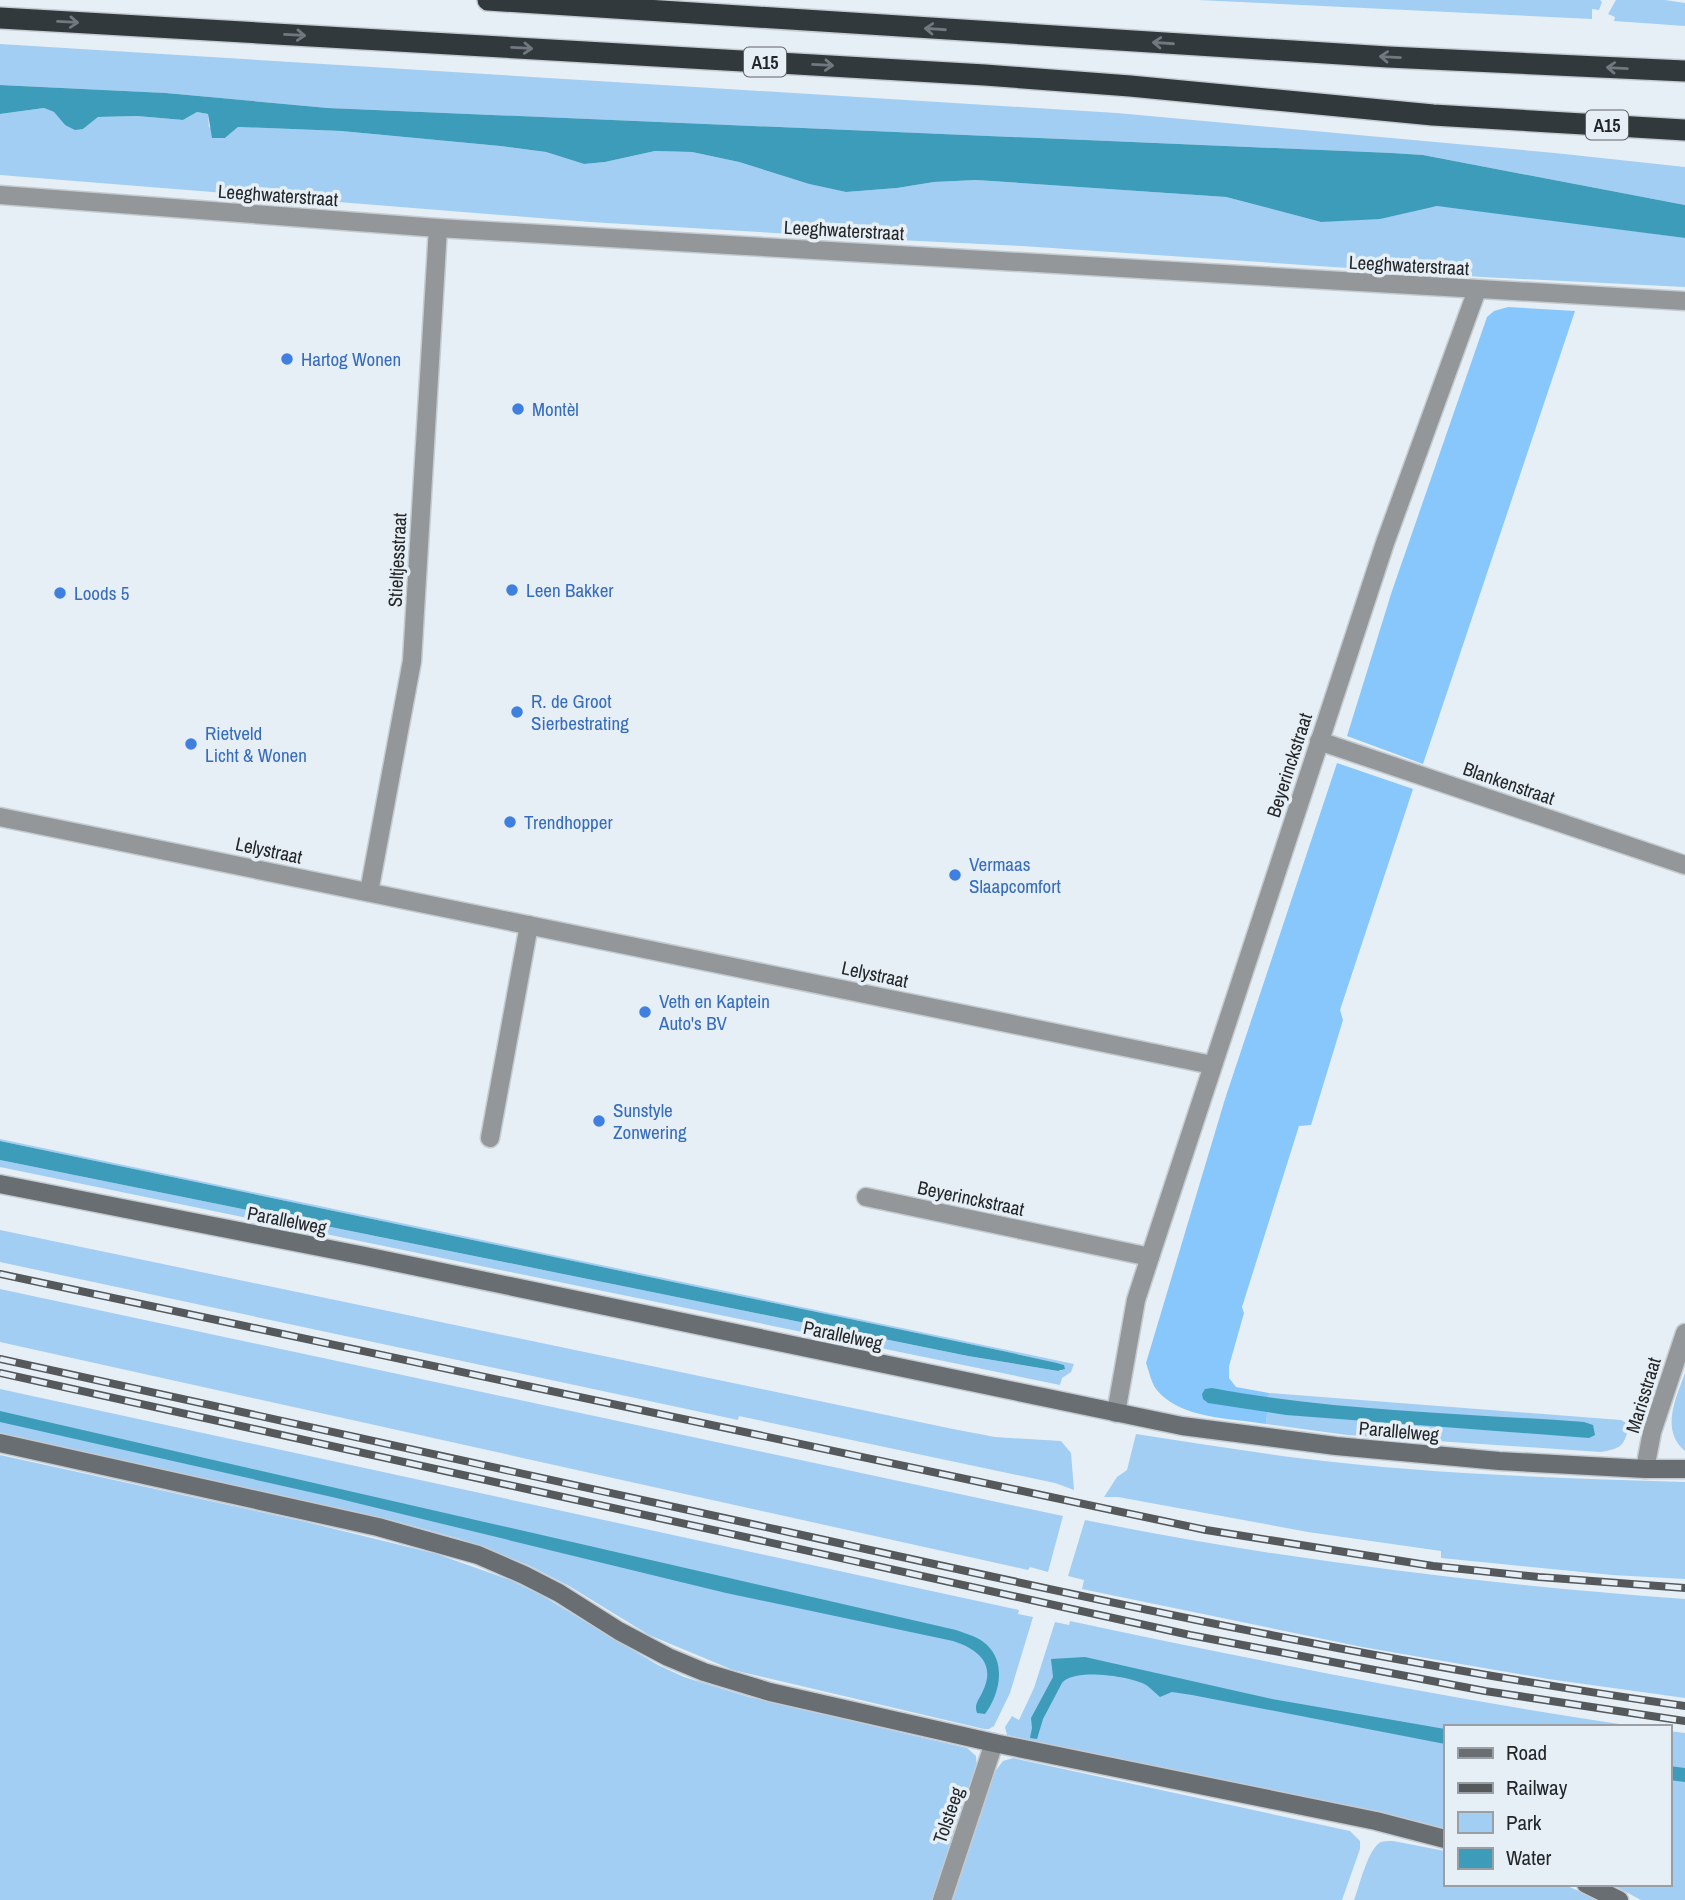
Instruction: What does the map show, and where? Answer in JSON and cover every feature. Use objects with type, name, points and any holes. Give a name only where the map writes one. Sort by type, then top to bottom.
[{"type":"highway","name":"A15","points":[[488,0],[1388,57],[1685,71]]},
{"type":"highway","name":"A15","points":[[0,18],[985,75],[1433,115],[1685,130]]},
{"type":"main road","name":"Parallelweg","points":[[0,1184],[365,1256],[1182,1426],[1336,1446],[1499,1461],[1685,1469]]},
{"type":"main road","points":[[0,1443],[378,1527],[478,1555],[524,1575],[641,1643],[704,1672],[770,1692],[994,1743],[1376,1821],[1444,1839]]},
{"type":"main road","points":[[1590,1886],[1619,1900]]},
{"type":"street","name":"Leeghwaterstraat","points":[[0,195],[438,228],[1685,301]]},
{"type":"street","name":"Stieltjesstraat","points":[[369,892],[412,661],[438,228]]},
{"type":"street","name":"Beyerinckstraat","points":[[1115,1413],[1136,1300],[1385,543],[1477,290]]},
{"type":"street","name":"Blankenstraat","points":[[1319,741],[1685,865]]},
{"type":"street","name":"Lelystraat","points":[[0,817],[1212,1065]]},
{"type":"street","points":[[490,1138],[529,925]]},
{"type":"street","name":"Beyerinckstraat","points":[[866,1197],[1150,1257]]},
{"type":"street","name":"Marisstraat","points":[[1645,1469],[1652,1432],[1685,1334]]},
{"type":"street","name":"Tolsteeg","points":[[942,1900],[994,1743]]},
{"type":"green space","points":[[1198,0],[1602,2],[1599,10],[1592,9],[1592,19]]},
{"type":"green space","points":[[1616,0],[1665,0],[1685,3],[1685,26],[1614,21],[1615,17],[1608,14]]},
{"type":"green space","points":[[0,44],[1117,113],[1555,153],[1685,167],[1685,205],[1423,155],[328,108],[166,93],[0,85]]},
{"type":"green space","points":[[44,108],[54,112],[65,125],[83,129],[98,117],[137,116],[183,120],[197,112],[208,114],[209,127],[225,138],[238,127],[341,131],[546,152],[584,164],[655,151],[692,152],[739,162],[809,184],[846,192],[976,180],[1226,197],[1321,222],[1437,206],[1468,208],[1685,238],[1685,287],[590,222],[0,175],[0,114]]},
{"type":"green space","points":[[0,1139],[1074,1364],[1071,1372],[1062,1378],[1060,1385],[0,1167],[0,1160],[968,1356],[1058,1371],[1061,1371],[1064,1365]]},
{"type":"green space","points":[[0,1230],[953,1429],[995,1437],[1061,1441],[1071,1453],[1074,1490],[1055,1483],[739,1416],[738,1420],[0,1262]]},
{"type":"green space","points":[[0,1289],[1063,1516],[1048,1572],[1030,1567],[1028,1570],[0,1342]]},
{"type":"green space","points":[[1685,1373],[1685,1451],[1677,1443],[1673,1433],[1672,1414]]},
{"type":"green space","points":[[0,1389],[1019,1610],[1018,1614],[1033,1617],[1010,1693],[994,1726],[984,1729],[733,1670],[649,1635],[569,1586],[528,1565],[460,1539],[391,1520],[0,1434]]},
{"type":"green space","points":[[1269,1393],[1621,1420],[1630,1425],[1621,1445],[1601,1452],[1347,1435],[1266,1424]]},
{"type":"green space","points":[[1136,1434],[1298,1458],[1394,1468],[1685,1482],[1685,1579],[1612,1575],[1441,1558],[1441,1551],[1308,1532],[1118,1497],[1104,1497],[1117,1477],[1127,1470]]},
{"type":"green space","points":[[0,1455],[302,1521],[437,1554],[510,1580],[541,1595],[658,1665],[684,1677],[749,1697],[967,1748],[976,1756],[977,1769],[934,1900],[0,1900]]},
{"type":"green space","points":[[1085,1520],[1234,1547],[1384,1569],[1685,1599],[1685,1698],[1548,1679],[1362,1647],[1082,1589],[1084,1580],[1068,1576]]},
{"type":"green space","points":[[1070,1621],[1354,1678],[1627,1725],[1444,1725],[1444,1830],[1007,1735],[1005,1727],[1012,1716],[1019,1720],[1034,1688],[1055,1622],[1069,1625]]},
{"type":"green space","points":[[1671,1731],[1685,1733],[1685,1900],[1641,1900],[1615,1886],[1671,1886]]},
{"type":"green space","points":[[1013,1758],[1350,1831],[1360,1841],[1360,1849],[1342,1900],[947,1900],[988,1781],[1003,1761]]},
{"type":"green space","points":[[1393,1841],[1444,1851],[1444,1886],[1568,1886],[1599,1900],[1354,1900],[1364,1868],[1381,1842]]},
{"type":"shaded area","points":[[1508,307],[1575,311],[1423,764],[1347,736],[1392,591],[1487,317],[1494,311]]},
{"type":"shaded area","points":[[1337,763],[1413,789],[1340,1010],[1343,1020],[1311,1125],[1299,1126],[1242,1307],[1244,1313],[1229,1366],[1229,1378],[1236,1387],[1269,1393],[1266,1424],[1206,1415],[1192,1412],[1166,1399],[1154,1386],[1146,1363],[1225,1099]]},
{"type":"water","points":[[0,85],[166,93],[328,108],[1423,155],[1685,205],[1685,238],[1437,206],[1380,219],[1321,222],[1226,197],[976,180],[846,192],[809,184],[739,162],[692,152],[655,151],[584,164],[546,152],[341,131],[238,127],[225,138],[212,138],[208,114],[197,112],[183,120],[137,116],[98,117],[83,129],[75,130],[65,125],[54,112],[44,108],[0,114]]},
{"type":"water","points":[[0,1141],[1003,1351],[1064,1365],[1065,1369],[1058,1371],[968,1356],[0,1160]]},
{"type":"water","points":[[1205,1389],[1304,1402],[1584,1422],[1593,1425],[1595,1435],[1589,1438],[1286,1415],[1208,1403],[1202,1394]]},
{"type":"water","points":[[0,1411],[956,1630],[980,1640],[993,1653],[999,1670],[997,1689],[985,1714],[977,1713],[977,1703],[986,1683],[986,1666],[977,1653],[953,1641],[726,1593],[332,1497],[0,1422]]},
{"type":"water","points":[[1085,1657],[1272,1699],[1444,1729],[1444,1744],[1192,1695],[1172,1692],[1160,1697],[1146,1685],[1134,1680],[1088,1675],[1068,1678],[1062,1683],[1043,1719],[1037,1739],[1030,1738],[1031,1718],[1053,1677],[1051,1659]]},
{"type":"water","points":[[1671,1766],[1685,1768],[1685,1782],[1671,1780]]},
{"type":"railway","points":[[0,1274],[1206,1530],[1433,1566],[1685,1588]]},
{"type":"railway","points":[[0,1359],[1137,1608],[1465,1671],[1685,1706]]},
{"type":"railway","points":[[0,1373],[1190,1635],[1485,1691],[1685,1721]]},
{"type":"place","name":"Hartog Wonen","points":[[287,359]]},
{"type":"place","name":"Montèl","points":[[518,409]]},
{"type":"place","name":"Leen Bakker","points":[[512,590]]},
{"type":"place","name":"Loods 5","points":[[60,593]]},
{"type":"place","name":"R. de Groot Sierbestrating","points":[[517,712]]},
{"type":"place","name":"Rietveld Licht & Wonen","points":[[191,744]]},
{"type":"place","name":"Trendhopper","points":[[510,822]]},
{"type":"place","name":"Vermaas Slaapcomfort","points":[[955,875]]},
{"type":"place","name":"Veth en Kaptein Auto's BV","points":[[645,1012]]},
{"type":"place","name":"Sunstyle Zonwering","points":[[599,1121]]}]
